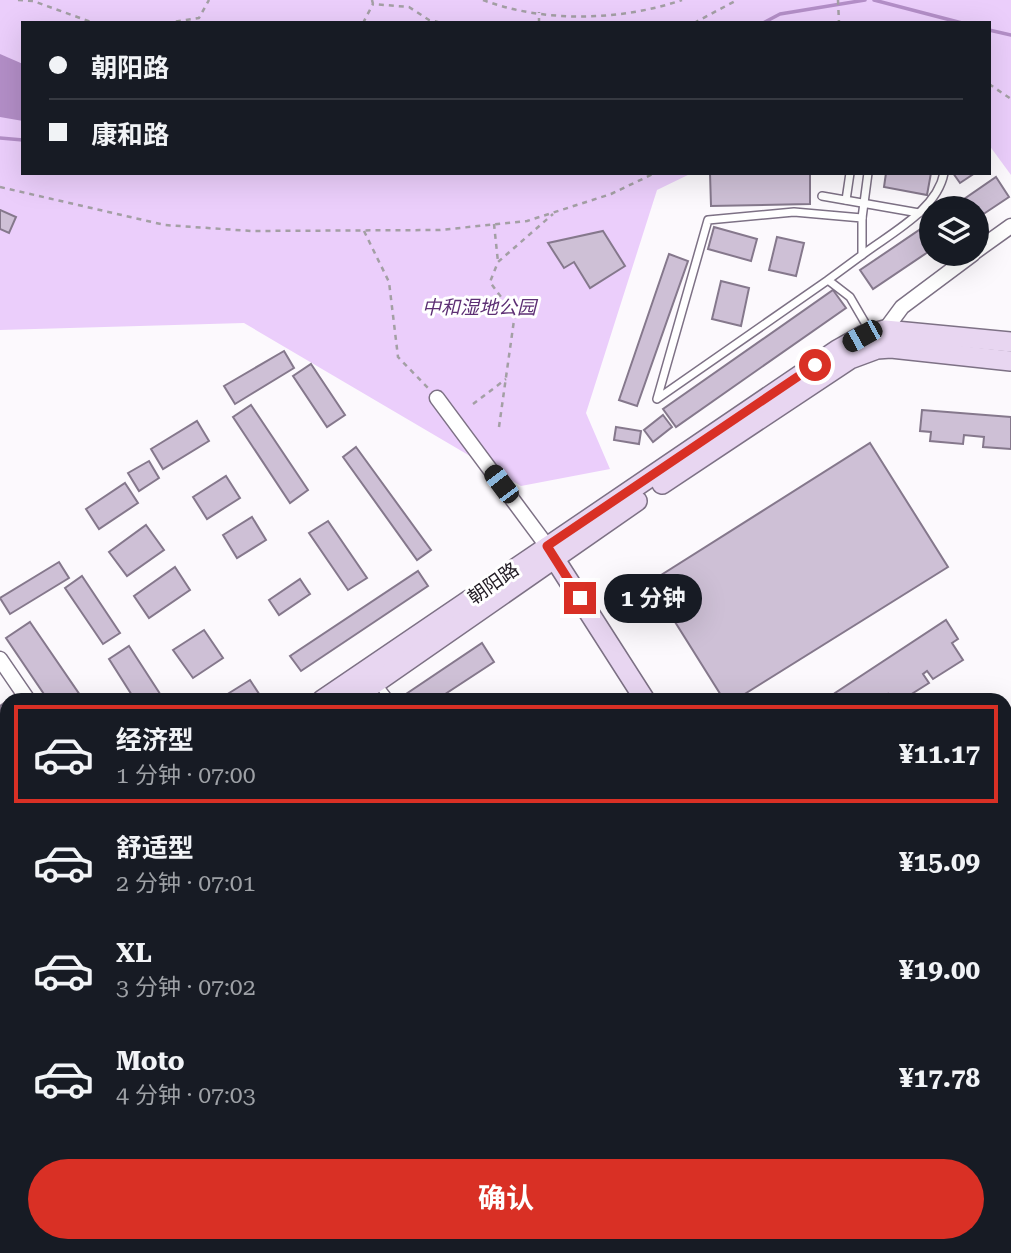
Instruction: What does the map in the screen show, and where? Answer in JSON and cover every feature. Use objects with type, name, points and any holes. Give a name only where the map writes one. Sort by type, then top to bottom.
[{"type":"main road","points":[[878,332],[1011,342]]},
{"type":"main road","name":"朝阳路","points":[[362,693],[551,552],[837,350],[878,332]]},
{"type":"main road","name":"朝阳路","points":[[333,693],[850,359],[877,349],[891,348],[1011,361]]},
{"type":"main road","points":[[551,552],[641,693]]},
{"type":"street","name":"朝阳路","points":[[989,242],[1011,226]]},
{"type":"street","name":"朝阳路","points":[[878,332],[902,307],[957,266]]},
{"type":"street","points":[[437,398],[551,552]]},
{"type":"street","points":[[0,659],[23,693]]},
{"type":"lane","points":[[846,200],[850,175]]},
{"type":"lane","points":[[862,255],[862,218],[867,175]]},
{"type":"lane","points":[[934,196],[941,189],[943,175]]},
{"type":"lane","points":[[822,196],[919,212]]},
{"type":"lane","points":[[862,218],[794,212],[708,220],[657,399],[828,280],[919,212]]},
{"type":"lane","points":[[828,280],[849,297],[878,332]]},
{"type":"lane","points":[[377,683],[385,693]]},
{"type":"path","points":[[18,0],[33,1],[88,21]]},
{"type":"path","points":[[179,21],[199,18],[209,0]]},
{"type":"path","points":[[483,0],[565,16],[640,11],[682,0]]},
{"type":"path","points":[[698,21],[737,0]]},
{"type":"path","points":[[838,0],[839,21]]},
{"type":"path","points":[[364,21],[373,2],[409,7],[433,21]]},
{"type":"path","points":[[539,12],[539,21]]},
{"type":"path","points":[[991,85],[1011,99]]},
{"type":"path","points":[[0,187],[165,225],[251,231],[440,230],[527,221],[611,194],[651,175]]},
{"type":"path","points":[[499,427],[516,306],[501,297],[490,282],[498,262],[555,213]]},
{"type":"path","points":[[494,224],[498,262]]},
{"type":"path","points":[[364,231],[389,282],[398,357],[437,398]]},
{"type":"path","points":[[473,404],[506,379]]},
{"type":"green space","name":"中和湿地公园","points":[[0,0],[1011,0],[1011,175],[991,148],[991,21],[21,21],[21,175],[688,175],[657,190],[586,413],[610,469],[521,486],[244,323],[0,330]]},
{"type":"shaded area","points":[[0,54],[21,63],[21,121],[0,117]]},
{"type":"building","points":[[710,175],[810,175],[810,204],[711,206]]},
{"type":"building","points":[[886,175],[931,175],[927,195],[884,187]]},
{"type":"building","points":[[954,175],[972,175],[960,183]]},
{"type":"building","points":[[996,177],[1009,197],[989,210],[989,196],[968,196]]},
{"type":"building","points":[[0,210],[16,217],[9,233],[0,229]]},
{"type":"building","points":[[714,227],[757,239],[751,261],[708,249]]},
{"type":"building","points":[[919,230],[919,258],[873,289],[860,270]]},
{"type":"building","points":[[603,231],[625,266],[590,288],[574,262],[564,268],[548,243]]},
{"type":"building","points":[[777,237],[804,243],[796,276],[769,270]]},
{"type":"building","points":[[669,254],[688,261],[637,406],[619,400]]},
{"type":"building","points":[[721,281],[749,288],[741,326],[712,319]]},
{"type":"building","points":[[833,290],[846,308],[676,427],[663,409]]},
{"type":"building","points":[[284,351],[294,368],[235,404],[224,386]]},
{"type":"building","points":[[311,364],[345,415],[327,427],[293,376]]},
{"type":"building","points":[[251,405],[308,490],[290,503],[233,417]]},
{"type":"building","points":[[922,410],[1011,417],[1011,449],[983,447],[984,437],[964,435],[963,444],[930,441],[931,432],[920,431]]},
{"type":"building","points":[[663,415],[672,427],[653,442],[644,430]]},
{"type":"building","points":[[197,421],[209,441],[163,469],[151,449]]},
{"type":"building","points":[[616,427],[641,431],[639,444],[614,440]]},
{"type":"building","points":[[870,443],[948,567],[746,693],[720,693],[650,582]]},
{"type":"building","points":[[356,447],[431,550],[417,560],[343,457]]},
{"type":"building","points":[[149,461],[159,478],[139,491],[128,473]]},
{"type":"building","points":[[226,476],[240,498],[207,519],[193,497]]},
{"type":"building","points":[[125,483],[138,503],[99,529],[86,509]]},
{"type":"building","points":[[252,517],[266,540],[237,558],[223,535]]},
{"type":"building","points":[[328,521],[367,578],[348,590],[309,533]]},
{"type":"building","points":[[146,525],[164,550],[127,576],[109,552]]},
{"type":"building","points":[[59,562],[69,578],[10,614],[0,598]]},
{"type":"building","points":[[175,567],[190,590],[149,618],[134,596]]},
{"type":"building","points":[[418,571],[428,586],[301,671],[290,656]]},
{"type":"building","points":[[82,576],[120,633],[103,644],[65,588]]},
{"type":"building","points":[[300,579],[310,594],[279,615],[269,600]]},
{"type":"building","points":[[946,620],[958,639],[952,643],[963,660],[933,679],[927,671],[923,674],[929,683],[913,693],[835,693]]},
{"type":"building","points":[[30,622],[79,693],[43,693],[6,638]]},
{"type":"building","points":[[204,630],[223,658],[193,678],[173,650]]},
{"type":"building","points":[[482,643],[494,662],[447,693],[407,693]]},
{"type":"building","points":[[129,646],[159,693],[131,693],[109,659]]},
{"type":"building","points":[[250,680],[258,693],[229,693]]},
{"type":"waterway","points":[[767,21],[780,14],[865,0]]},
{"type":"waterway","points":[[874,0],[954,21]]},
{"type":"waterway","points":[[991,30],[1011,35]]},
{"type":"waterway","points":[[0,138],[21,140]]},
{"type":"route","points":[[580,598],[547,546],[815,365]]}]
